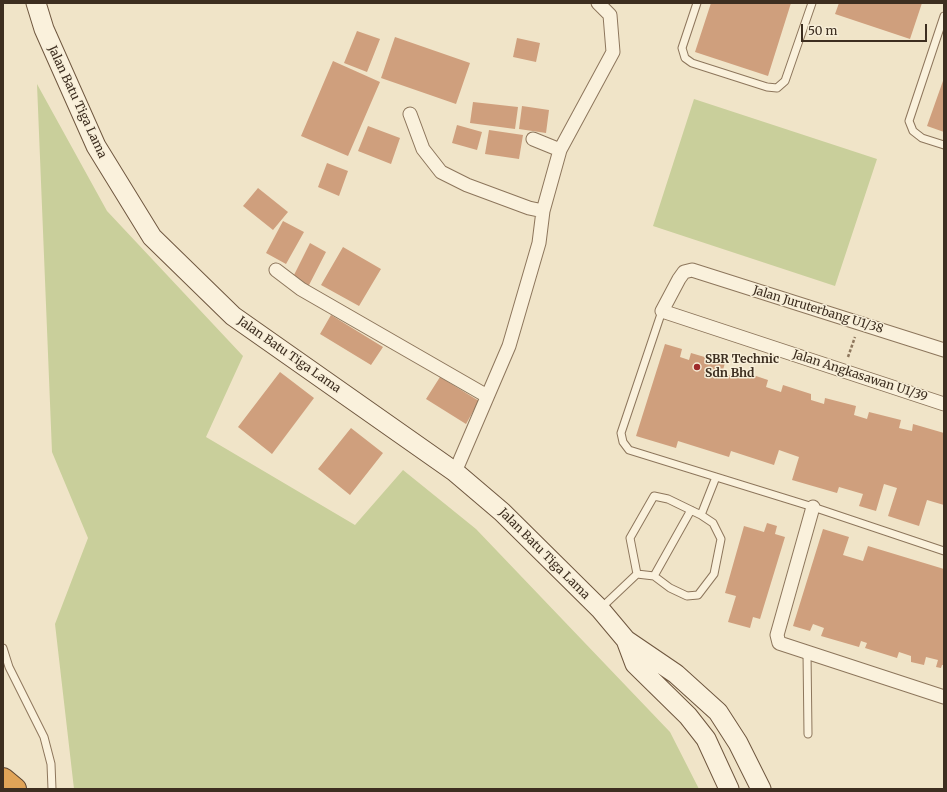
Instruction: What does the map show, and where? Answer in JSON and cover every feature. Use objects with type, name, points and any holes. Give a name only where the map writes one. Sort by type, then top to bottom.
[{"type":"highway","points":[[3,779],[15,789]]},
{"type":"street","name":"Jalan Batu Tiga Lama","points":[[36,3],[44,29],[96,146],[152,237],[233,316],[455,472],[502,512],[600,609],[626,640],[676,674],[718,712],[738,744],[761,789]]},
{"type":"street","points":[[455,472],[508,346],[539,243],[543,211],[560,150],[613,52],[610,15],[598,3]]},
{"type":"street","points":[[410,114],[423,149],[441,172],[467,186],[529,208],[543,211]]},
{"type":"street","points":[[533,139],[560,150]]},
{"type":"street","points":[[276,270],[301,289],[487,396]]},
{"type":"street","name":"Jalan Juruterbang U1/38","points":[[662,311],[684,272],[692,270],[944,350]]},
{"type":"street","name":"Jalan Angkasawan U1/39","points":[[662,311],[944,404]]},
{"type":"street","points":[[813,507],[777,635],[779,643],[944,697]]},
{"type":"street","name":"Jalan Batu Tiga Lama","points":[[626,640],[635,664],[688,716],[706,739],[729,789]]},
{"type":"lane","points":[[697,3],[682,48],[685,58],[692,63],[767,88],[777,88],[785,81],[812,3]]},
{"type":"lane","points":[[944,16],[909,121],[913,131],[922,138],[944,145]]},
{"type":"lane","points":[[662,311],[621,433],[623,442],[629,450],[813,507],[944,551]]},
{"type":"lane","points":[[701,515],[716,477]]},
{"type":"lane","points":[[654,496],[668,499],[713,522],[720,539],[714,574],[698,595],[687,596],[670,588],[654,576],[637,574],[630,538],[654,496]]},
{"type":"lane","points":[[654,576],[691,510]]},
{"type":"lane","points":[[600,609],[637,574]]},
{"type":"lane","points":[[3,648],[9,667],[44,737],[51,764],[52,789]]},
{"type":"lane","points":[[808,653],[808,734]]},
{"type":"path","points":[[843,371],[860,323]]},
{"type":"green space","points":[[37,84],[107,211],[243,356],[206,437],[355,525],[403,470],[476,529],[670,732],[699,789],[74,789],[55,624],[88,538],[52,452]]},
{"type":"green space","points":[[694,99],[877,159],[835,286],[653,226]]},
{"type":"building","points":[[711,3],[791,3],[768,76],[695,52]]},
{"type":"building","points":[[839,3],[922,3],[910,39],[835,14]]},
{"type":"building","points":[[357,31],[380,39],[367,72],[344,63]]},
{"type":"building","points":[[395,37],[470,63],[456,104],[381,78]]},
{"type":"building","points":[[517,38],[540,43],[536,62],[513,57]]},
{"type":"building","points":[[333,61],[380,82],[348,156],[301,136]]},
{"type":"building","points":[[944,78],[944,132],[927,126]]},
{"type":"building","points":[[473,102],[518,107],[515,129],[470,123]]},
{"type":"building","points":[[522,106],[549,110],[546,133],[519,129]]},
{"type":"building","points":[[457,125],[482,132],[477,150],[452,143]]},
{"type":"building","points":[[368,126],[400,138],[391,164],[358,151]]},
{"type":"building","points":[[489,130],[523,135],[519,159],[485,154]]},
{"type":"building","points":[[327,163],[348,171],[339,196],[318,187]]},
{"type":"building","points":[[258,188],[288,212],[273,230],[243,206]]},
{"type":"building","points":[[283,221],[304,232],[286,264],[266,253]]},
{"type":"building","points":[[310,243],[326,252],[308,287],[292,279]]},
{"type":"building","points":[[343,247],[381,269],[359,306],[321,285]]},
{"type":"building","points":[[331,315],[383,347],[371,365],[320,334]]},
{"type":"building","points":[[665,344],[682,349],[680,357],[689,360],[691,353],[725,363],[722,373],[739,378],[741,371],[768,380],[766,387],[781,392],[783,385],[811,394],[811,400],[824,404],[825,398],[856,406],[854,415],[867,419],[869,412],[901,420],[899,428],[912,431],[913,424],[944,433],[944,505],[927,500],[919,526],[888,516],[897,488],[884,484],[876,511],[859,506],[863,494],[839,487],[837,493],[792,480],[799,457],[779,450],[774,465],[731,451],[729,457],[678,441],[676,448],[636,436]]},
{"type":"building","points":[[280,372],[314,398],[272,454],[238,427]]},
{"type":"building","points":[[440,377],[479,401],[466,424],[426,399]]},
{"type":"building","points":[[351,428],[383,453],[350,495],[318,469]]},
{"type":"building","points":[[767,523],[777,526],[775,534],[785,537],[760,619],[753,617],[750,628],[728,622],[736,596],[725,593],[744,526],[764,532]]},
{"type":"building","points":[[823,529],[849,537],[843,555],[863,561],[868,546],[944,569],[944,665],[942,665],[941,668],[936,667],[938,660],[926,657],[924,665],[911,662],[911,656],[899,652],[897,658],[865,648],[867,643],[861,641],[859,647],[821,636],[824,628],[813,624],[810,631],[793,626]]},
{"type":"place","name":"SBR Technic Sdn Bhd","points":[[697,367]]}]
